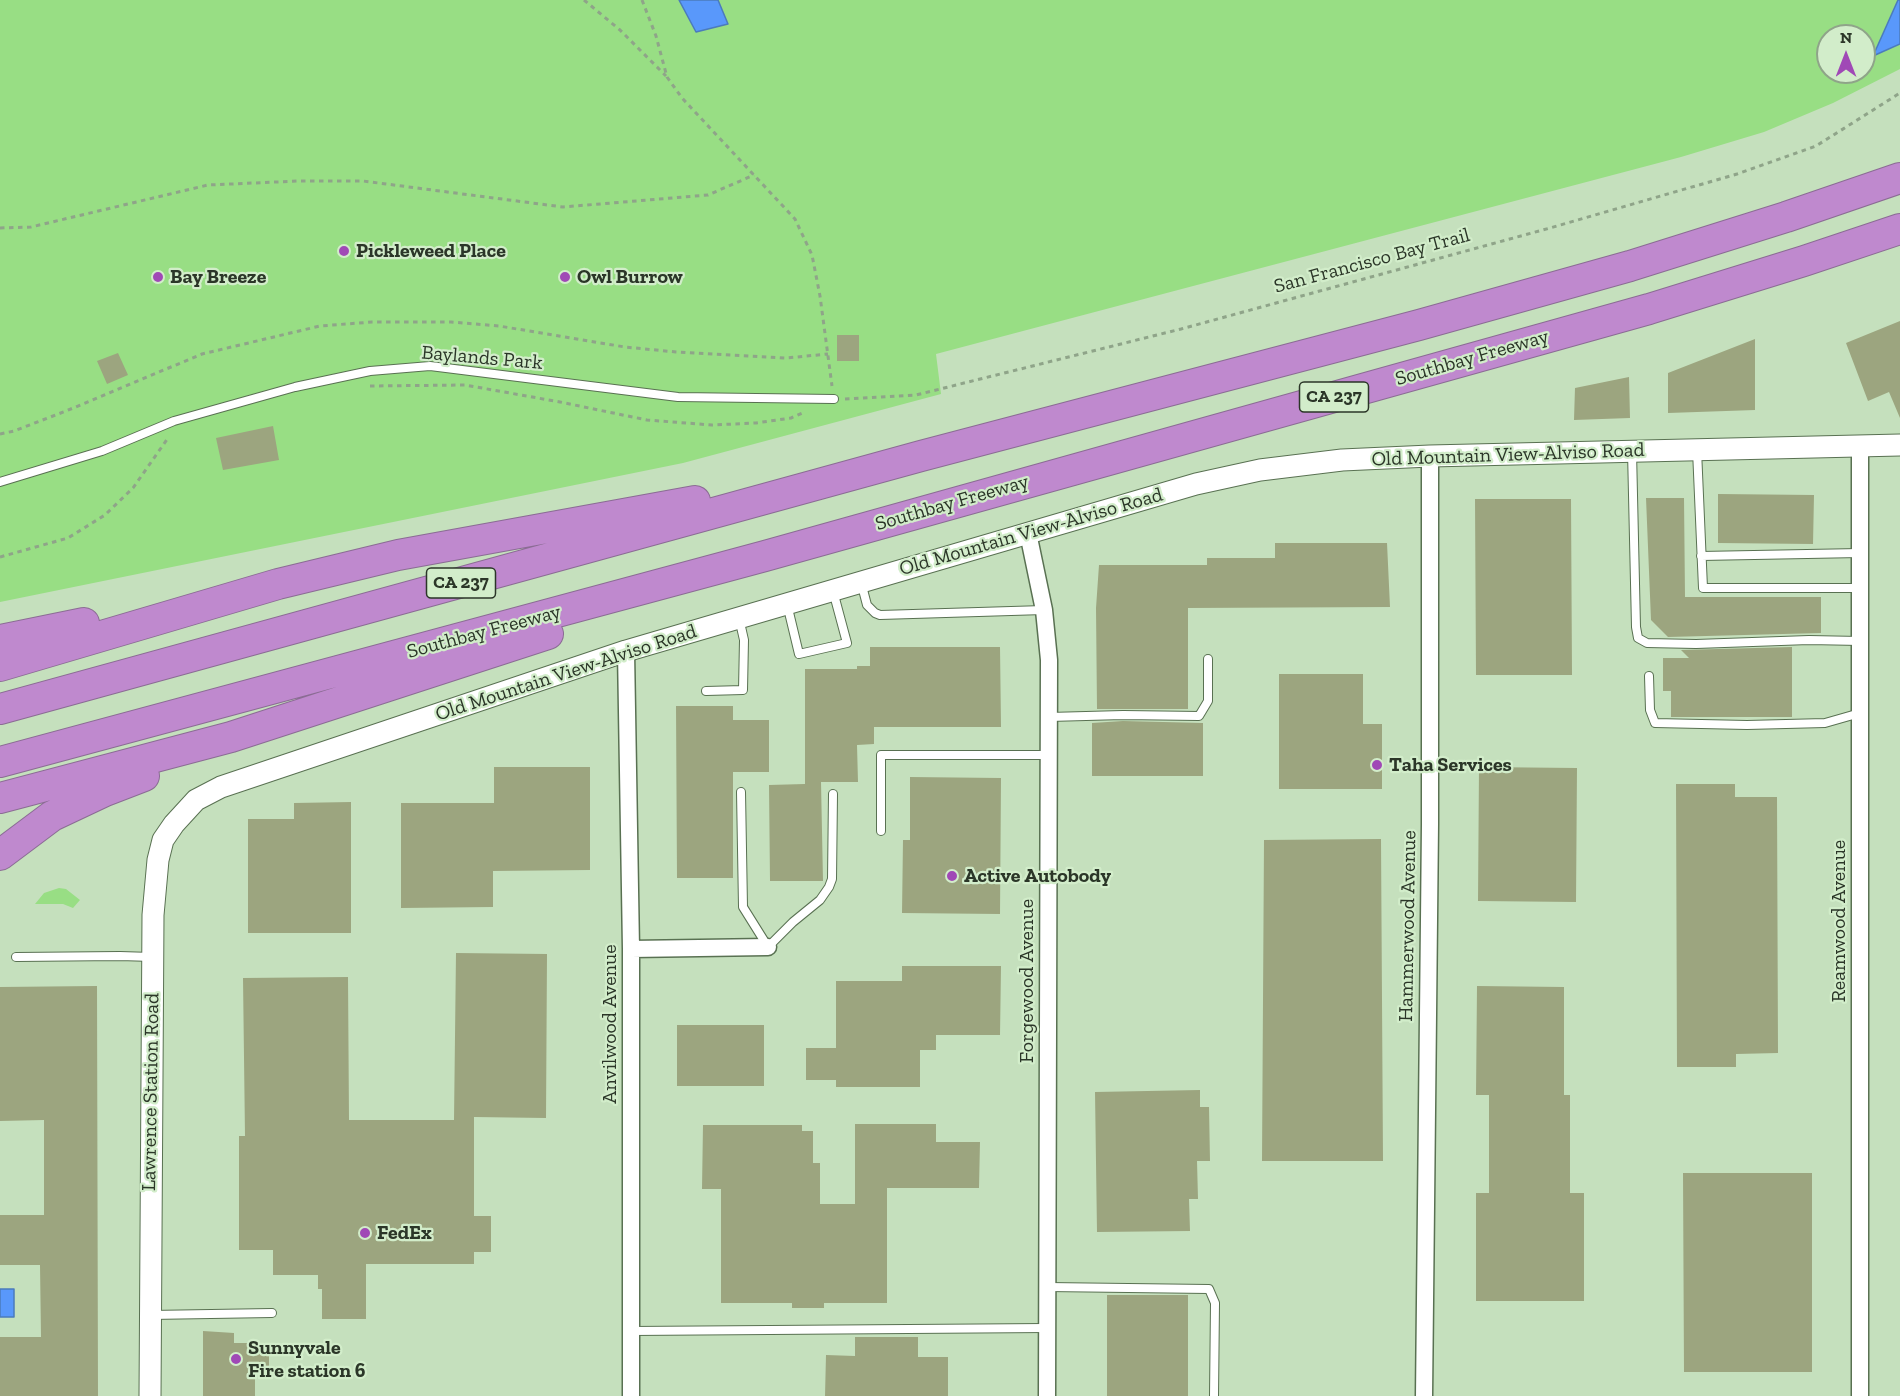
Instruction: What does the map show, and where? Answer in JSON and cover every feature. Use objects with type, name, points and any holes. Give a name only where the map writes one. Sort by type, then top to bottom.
[{"type":"highway","name":"CA 237","points":[[0,709],[921,456],[1407,328],[1630,266],[1900,178]]},
{"type":"highway","name":"Southbay Freeway","points":[[0,762],[765,555],[1649,309],[1900,229]]},
{"type":"highway","points":[[0,640],[278,584],[465,541],[698,500],[921,456]]},
{"type":"highway","points":[[0,798],[231,737],[556,631],[765,555]]},
{"type":"highway","points":[[0,666],[278,584]]},
{"type":"highway","points":[[0,855],[52,816],[105,791],[197,755],[231,737]]},
{"type":"street","name":"Old Mountain View-Alviso Road","points":[[196,800],[221,787],[626,651],[1196,484],[1260,470],[1342,460],[1430,456],[1900,445]]},
{"type":"street","name":"Reamwood Avenue","points":[[1860,446],[1860,1396]]},
{"type":"street","name":"Hammerwood Avenue","points":[[1424,1396],[1430,824],[1430,456]]},
{"type":"street","name":"Forgewood Avenue","points":[[1028,532],[1044,610],[1049,660],[1047,1396]]},
{"type":"street","name":"Anvilwood Avenue","points":[[626,651],[631,949],[631,1396]]},
{"type":"street","name":"Lawrence Station Road","points":[[150,1396],[153,915],[158,860],[164,840],[174,824],[196,800]]},
{"type":"street","points":[[631,949],[768,947]]},
{"type":"lane","name":"Baylands Park","points":[[0,482],[102,451],[174,421],[295,387],[370,371],[430,366],[678,398],[834,399]]},
{"type":"lane","points":[[1697,449],[1703,588],[1860,588]]},
{"type":"lane","points":[[1632,451],[1638,638],[1647,643],[1696,644],[1860,640]]},
{"type":"lane","points":[[1701,556],[1860,554]]},
{"type":"lane","points":[[861,582],[867,605],[880,615],[1044,610]]},
{"type":"lane","points":[[787,604],[799,654],[847,643],[833,591]]},
{"type":"lane","points":[[706,691],[743,690],[744,640],[739,618]]},
{"type":"lane","points":[[1049,717],[1199,716],[1208,701],[1208,658]]},
{"type":"lane","points":[[1649,676],[1650,710],[1655,723],[1748,725],[1825,723],[1860,713]]},
{"type":"lane","points":[[881,831],[881,755],[1049,755]]},
{"type":"lane","points":[[741,792],[743,908],[768,947],[820,900],[829,887],[832,879],[833,794]]},
{"type":"lane","points":[[16,957],[152,957]]},
{"type":"lane","points":[[1047,1287],[1209,1289],[1215,1303],[1214,1396]]},
{"type":"lane","points":[[150,1315],[272,1313]]},
{"type":"lane","points":[[631,1331],[1047,1328]]},
{"type":"path","points":[[584,0],[620,30],[668,77]]},
{"type":"path","points":[[363,386],[465,385],[647,420],[712,424],[756,423],[791,418],[834,399],[812,255],[795,219],[681,99],[668,77],[642,0]]},
{"type":"path","name":"San Francisco Bay Trail","points":[[834,399],[916,395],[1181,329],[1550,228],[1737,174],[1816,146],[1900,93]]},
{"type":"path","points":[[0,228],[31,227],[208,185],[363,181],[563,207],[708,195],[754,175]]},
{"type":"path","points":[[0,557],[68,538],[105,515],[133,488],[170,436]]},
{"type":"green space","points":[[0,0],[1900,0],[1900,69],[1876,81],[1876,24],[1816,24],[1816,84],[1870,84],[1833,103],[1764,132],[1681,157],[936,354],[941,394],[683,463],[0,602]]},
{"type":"green space","points":[[59,888],[66,889],[80,900],[73,908],[63,904],[35,904],[44,893]]},
{"type":"water","points":[[679,0],[718,0],[728,24],[696,32]]},
{"type":"water","points":[[1900,0],[1900,44],[1876,55],[1876,49]]},
{"type":"water","points":[[0,1289],[14,1289],[14,1317],[0,1317]]},
{"type":"building","points":[[1900,321],[1900,418],[1889,392],[1868,401],[1846,343]]},
{"type":"building","points":[[837,335],[859,335],[859,361],[837,361]]},
{"type":"building","points":[[1755,339],[1755,410],[1668,413],[1668,373]]},
{"type":"building","points":[[118,353],[128,375],[107,384],[97,361]]},
{"type":"building","points":[[1629,377],[1630,418],[1574,420],[1575,388]]},
{"type":"building","points":[[273,426],[279,460],[223,470],[216,438]]},
{"type":"building","points":[[1718,494],[1814,495],[1813,544],[1718,543]]},
{"type":"building","points":[[1646,498],[1684,498],[1685,597],[1821,597],[1821,633],[1668,637],[1651,620]]},
{"type":"building","points":[[1475,499],[1571,499],[1572,675],[1476,675]]},
{"type":"building","points":[[1275,543],[1387,543],[1390,607],[1188,608],[1188,709],[1097,709],[1096,608],[1099,565],[1207,565],[1207,558],[1275,558]]},
{"type":"building","points":[[870,647],[1000,647],[1001,727],[874,727],[874,744],[857,745],[858,782],[821,782],[823,881],[770,881],[769,785],[805,784],[805,669],[857,669],[857,666],[870,666]]},
{"type":"building","points":[[1792,647],[1792,717],[1671,717],[1671,691],[1663,691],[1663,658],[1689,658],[1681,650]]},
{"type":"building","points":[[1279,674],[1363,674],[1363,724],[1382,724],[1382,789],[1279,789]]},
{"type":"building","points":[[676,706],[733,706],[733,720],[769,720],[769,772],[733,772],[733,878],[677,878]]},
{"type":"building","points":[[1123,721],[1203,723],[1203,776],[1092,776],[1092,723]]},
{"type":"building","points":[[494,767],[590,767],[590,870],[493,871],[493,907],[401,908],[401,803],[494,803]]},
{"type":"building","points":[[1479,767],[1577,768],[1576,902],[1478,901]]},
{"type":"building","points":[[910,777],[1001,778],[1000,914],[902,913],[903,840],[910,840]]},
{"type":"building","points":[[1676,784],[1735,784],[1735,797],[1777,797],[1778,1053],[1736,1054],[1736,1067],[1677,1067]]},
{"type":"building","points":[[351,802],[351,933],[248,933],[248,819],[294,819],[294,803]]},
{"type":"building","points":[[1381,839],[1383,1161],[1262,1161],[1264,840]]},
{"type":"building","points":[[456,953],[547,954],[546,1118],[474,1117],[474,1216],[491,1216],[491,1252],[474,1252],[474,1264],[366,1264],[366,1319],[322,1319],[322,1289],[318,1289],[318,1275],[273,1275],[273,1250],[239,1250],[239,1136],[245,1136],[243,978],[348,977],[349,1120],[454,1120]]},
{"type":"building","points":[[902,966],[1001,966],[1000,1035],[936,1035],[936,1050],[920,1050],[920,1087],[836,1087],[836,1080],[806,1080],[806,1048],[836,1048],[836,981],[902,981]]},
{"type":"building","points":[[97,986],[98,1396],[0,1396],[0,1337],[41,1337],[40,1265],[0,1265],[0,1215],[44,1215],[44,1120],[0,1121],[0,987]]},
{"type":"building","points":[[1477,986],[1564,987],[1564,1095],[1570,1095],[1570,1193],[1584,1193],[1584,1301],[1476,1301],[1476,1193],[1489,1193],[1489,1095],[1476,1095]]},
{"type":"building","points":[[677,1025],[764,1025],[764,1086],[677,1086]]},
{"type":"building","points":[[1200,1090],[1200,1107],[1209,1107],[1210,1161],[1197,1161],[1198,1199],[1189,1199],[1190,1231],[1097,1232],[1095,1092]]},
{"type":"building","points":[[855,1124],[936,1124],[936,1142],[980,1142],[979,1188],[887,1188],[887,1303],[824,1303],[824,1308],[792,1308],[792,1303],[721,1303],[721,1189],[702,1189],[703,1125],[802,1125],[802,1131],[813,1131],[813,1163],[820,1163],[820,1204],[855,1204]]},
{"type":"building","points":[[1683,1173],[1812,1173],[1812,1372],[1684,1372]]},
{"type":"building","points":[[1107,1295],[1188,1295],[1188,1396],[1107,1396]]},
{"type":"building","name":"Sunnyvale Fire station 6","points":[[203,1331],[234,1333],[234,1343],[269,1343],[269,1374],[255,1374],[255,1396],[203,1396]]},
{"type":"building","points":[[855,1337],[918,1337],[918,1357],[948,1357],[948,1396],[825,1396],[826,1355],[855,1356]]},
{"type":"place","name":"Pickleweed Place","points":[[344,251]]},
{"type":"place","name":"Bay Breeze","points":[[158,277]]},
{"type":"place","name":"Owl Burrow","points":[[565,277]]},
{"type":"place","name":"Taha Services","points":[[1377,765]]},
{"type":"place","name":"Active Autobody","points":[[952,876]]},
{"type":"place","name":"FedEx","points":[[365,1233]]},
{"type":"place","name":"Sunnyvale Fire station 6","points":[[236,1359]]}]
